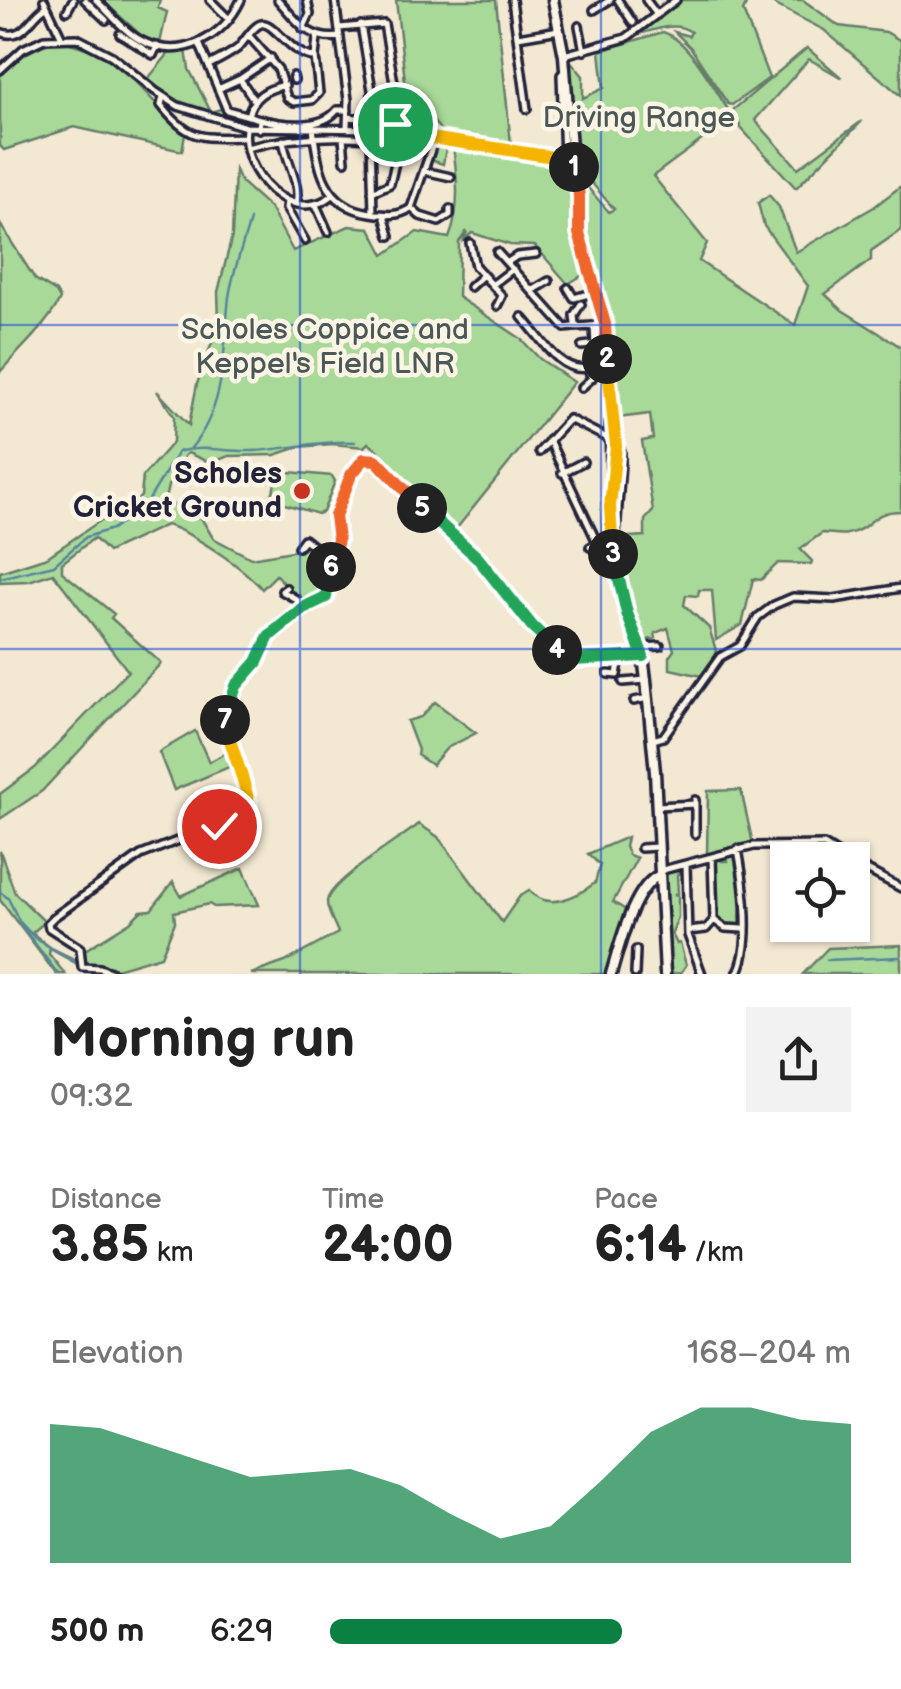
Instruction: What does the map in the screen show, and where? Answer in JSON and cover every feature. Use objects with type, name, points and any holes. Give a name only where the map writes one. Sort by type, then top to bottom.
[{"type":"main road","points":[[554,0],[564,55],[567,158],[579,195],[579,233],[605,324],[614,442],[606,538],[646,680],[665,974]]},
{"type":"main road","points":[[612,974],[632,910],[660,873]]},
{"type":"street","points":[[67,11],[73,0]]},
{"type":"street","points":[[85,0],[106,20]]},
{"type":"street","points":[[96,0],[131,33],[157,46],[178,48],[216,34],[241,0]]},
{"type":"street","points":[[210,0],[230,20]]},
{"type":"street","points":[[278,0],[303,29],[318,38],[340,37]]},
{"type":"street","points":[[303,29],[310,14],[307,0]]},
{"type":"street","points":[[335,0],[348,113],[346,127]]},
{"type":"street","points":[[512,0],[528,109]]},
{"type":"street","points":[[594,0],[596,9],[610,0]]},
{"type":"street","points":[[618,0],[633,23]]},
{"type":"street","points":[[646,0],[657,15]]},
{"type":"street","points":[[564,55],[626,38],[676,0]]},
{"type":"street","points":[[0,32],[14,35],[35,18],[45,3],[61,36]]},
{"type":"street","points":[[27,12],[35,18]]},
{"type":"street","points":[[339,28],[380,22],[385,26],[396,94],[395,124]]},
{"type":"street","points":[[209,66],[224,58],[259,24],[267,24],[294,51],[315,57]]},
{"type":"street","points":[[361,25],[372,90],[372,120]]},
{"type":"street","points":[[578,26],[584,51]]},
{"type":"street","points":[[518,37],[560,30]]},
{"type":"street","points":[[120,34],[152,55],[157,46]]},
{"type":"street","points":[[249,36],[270,58],[290,102],[314,98],[319,93],[315,57],[318,38]]},
{"type":"street","points":[[0,70],[24,49],[44,39],[77,38],[112,56],[162,97],[204,115],[253,128],[346,127],[567,158]]},
{"type":"street","points":[[200,43],[228,110],[288,124],[330,119],[336,110],[372,120],[409,124],[412,135]]},
{"type":"street","points":[[218,88],[240,79],[270,58]]},
{"type":"street","points":[[248,116],[254,100],[294,78]]},
{"type":"street","points":[[240,79],[254,100]]},
{"type":"street","points":[[162,97],[160,105],[184,132],[196,136],[245,136],[260,118]]},
{"type":"street","points":[[312,128],[316,166],[332,194],[346,206],[373,214],[400,214],[411,208],[435,138]]},
{"type":"street","points":[[245,136],[246,148],[262,180],[288,201],[316,205],[332,194]]},
{"type":"street","points":[[246,148],[283,139],[343,137],[400,141],[431,148]]},
{"type":"street","points":[[343,137],[344,161]]},
{"type":"street","points":[[370,138],[373,214]]},
{"type":"street","points":[[283,139],[287,164],[298,188],[296,204]]},
{"type":"street","points":[[372,192],[390,184],[400,141]]},
{"type":"street","points":[[424,170],[451,177]]},
{"type":"street","points":[[288,201],[286,208],[305,242]]},
{"type":"street","points":[[316,205],[328,232]]},
{"type":"street","points":[[411,208],[420,216],[439,222],[450,215],[450,209]]},
{"type":"street","points":[[384,214],[390,236]]},
{"type":"street","points":[[470,243],[475,266],[504,296],[496,306]]},
{"type":"street","points":[[497,252],[560,324],[566,328],[605,324]]},
{"type":"street","points":[[508,262],[517,256],[536,254]]},
{"type":"street","points":[[492,285],[513,269]]},
{"type":"street","points":[[470,289],[483,275]]},
{"type":"street","points":[[532,291],[549,281]]},
{"type":"street","points":[[568,288],[574,298],[596,292]]},
{"type":"street","points":[[576,324],[574,315],[581,304]]},
{"type":"street","points":[[522,318],[560,362],[577,370],[586,368],[596,351],[594,327]]},
{"type":"street","points":[[582,346],[607,352]]},
{"type":"street","points":[[581,388],[592,378],[586,368]]},
{"type":"street","points":[[539,452],[569,419],[614,442]]},
{"type":"street","points":[[609,422],[614,442]]},
{"type":"street","points":[[549,440],[595,538],[606,538]]},
{"type":"street","points":[[76,974],[82,967],[80,948],[48,926],[54,917],[141,855],[210,828],[248,823],[252,802],[240,779],[225,721],[236,686],[257,662],[269,636],[303,608],[326,597],[338,540],[335,516],[351,475],[364,459],[376,460],[410,497],[477,557],[556,650],[574,660],[620,657],[660,646]]},
{"type":"street","points":[[562,473],[583,462]]},
{"type":"street","points":[[590,547],[606,538]]},
{"type":"street","points":[[606,538],[608,553]]},
{"type":"street","points":[[298,547],[304,540],[332,557]]},
{"type":"street","points":[[286,588],[282,591],[296,598],[303,608]]},
{"type":"street","points":[[652,740],[663,737],[720,657],[740,646],[758,617],[774,605],[793,597],[834,599],[901,588]]},
{"type":"street","points":[[608,674],[616,674],[620,657]]},
{"type":"street","points":[[624,682],[646,680]]},
{"type":"street","points":[[634,701],[648,698]]},
{"type":"street","points":[[657,806],[695,802],[695,834]]},
{"type":"street","points":[[660,873],[712,856],[770,846]]},
{"type":"street","points":[[641,848],[658,847]]},
{"type":"street","points":[[737,974],[744,958],[744,882],[738,850]]},
{"type":"street","points":[[688,931],[705,929],[714,920],[712,856]]},
{"type":"street","points":[[686,864],[688,931],[699,973]]},
{"type":"street","points":[[870,872],[901,888]]},
{"type":"street","points":[[714,920],[726,928],[744,929]]},
{"type":"street","points":[[635,974],[636,950]]},
{"type":"street","points":[[82,967],[114,974]]},
{"type":"green space","points":[[102,0],[160,0],[158,8],[167,12],[160,43],[144,38]]},
{"type":"green space","points":[[396,0],[496,0],[511,144],[445,135],[406,90]]},
{"type":"green space","points":[[668,0],[748,0],[743,11],[769,78],[728,104],[691,48],[675,32],[689,36],[691,32],[673,26],[640,34],[671,7]]},
{"type":"green space","points":[[766,0],[803,0],[839,26],[886,32],[901,41],[901,96],[824,30]]},
{"type":"green space","name":"Driving Range","points":[[663,32],[693,57],[733,117],[653,176],[707,243],[699,261],[795,325],[808,286],[764,226],[758,203],[769,195],[779,207],[796,252],[874,207],[901,186],[901,230],[871,251],[871,260],[825,294],[842,310],[901,347],[901,511],[883,514],[855,532],[822,533],[800,549],[811,564],[778,563],[761,580],[753,579],[742,625],[716,640],[712,590],[699,590],[698,596],[686,595],[684,605],[709,628],[718,657],[702,676],[670,669],[674,650],[668,628],[655,633],[656,638],[640,642],[617,561],[614,538],[645,536],[645,520],[653,511],[642,441],[653,439],[650,414],[617,418],[609,321],[581,231],[582,181],[609,212],[614,209],[585,175],[576,172],[568,58],[583,76],[583,98],[604,88],[600,51]]},
{"type":"green space","points":[[60,40],[99,52],[122,68],[185,134],[182,151],[74,127],[4,150],[0,146],[0,75],[27,53]]},
{"type":"green space","points":[[807,48],[842,78],[809,59],[755,120],[798,168],[862,121],[796,188],[741,128],[733,110]]},
{"type":"green space","points":[[186,50],[189,69],[211,112],[224,108],[232,115],[256,119],[258,125],[199,112],[146,81],[170,52]]},
{"type":"green space","name":"Scholes Coppice and Keppel's Field LNR","points":[[437,141],[567,163],[576,233],[586,273],[568,284],[535,246],[510,245],[472,233],[464,240],[467,231],[459,242],[458,297],[520,338],[540,359],[574,382],[453,533],[415,500],[379,459],[381,453],[368,443],[364,447],[299,447],[275,455],[229,456],[210,463],[185,455],[168,486],[164,504],[175,505],[194,519],[200,516],[213,538],[251,558],[310,548],[330,557],[323,595],[304,604],[276,575],[262,589],[217,552],[166,525],[108,552],[94,538],[62,563],[62,572],[114,614],[111,618],[161,663],[42,791],[0,819],[0,794],[35,768],[128,671],[53,573],[29,581],[0,582],[0,572],[47,557],[113,512],[135,503],[141,496],[143,476],[173,442],[174,416],[157,391],[189,425],[197,384],[219,323],[218,292],[232,236],[235,170],[241,182],[270,208],[293,251],[349,226],[370,228],[384,255],[417,232],[449,238],[457,204],[453,146],[446,148],[443,164],[431,160],[430,171],[426,170]]},
{"type":"green space","points":[[0,224],[35,279],[60,299],[42,326],[0,372]]},
{"type":"green space","name":"Scholes Cricket Ground","points":[[278,471],[332,476],[335,481],[323,512],[318,514],[271,500]]},
{"type":"green space","points":[[435,702],[476,733],[447,748],[432,765],[417,755],[407,721],[421,717]]},
{"type":"green space","points":[[195,731],[209,762],[233,749],[234,765],[174,790],[159,752]]},
{"type":"green space","points":[[741,790],[753,844],[707,855],[708,791]]},
{"type":"green space","points":[[419,824],[438,837],[502,922],[520,896],[529,890],[536,897],[553,901],[571,897],[595,883],[600,865],[588,854],[627,837],[625,847],[629,855],[637,858],[613,902],[629,912],[609,974],[251,974],[285,962],[338,933],[327,906],[330,894]]},
{"type":"green space","points":[[0,851],[15,893],[45,922],[32,933],[51,948],[80,962],[79,965],[50,949],[49,954],[65,974],[56,974],[0,900]]},
{"type":"green space","points":[[735,853],[743,886],[739,927],[726,926],[717,914],[716,860],[721,857],[728,861],[727,855]]},
{"type":"green space","points":[[243,868],[259,905],[209,904],[174,912],[175,922],[161,956],[116,969],[120,974],[112,967],[83,963],[85,950],[141,911],[151,910],[173,882],[181,896]]},
{"type":"green space","points":[[681,869],[677,875],[678,893],[674,894],[678,895],[678,917],[672,934],[680,943],[686,965],[681,973],[666,974],[663,873]]},
{"type":"green space","points":[[901,945],[901,974],[803,974],[828,948]]},
{"type":"waterway","points":[[191,448],[203,431],[217,395],[229,297],[250,220]]},
{"type":"waterway","points":[[0,578],[54,565],[86,537],[112,529],[145,506],[178,452],[251,451],[355,442]]},
{"type":"waterway","points":[[0,892],[8,898],[21,925],[58,974]]},
{"type":"waterway","points":[[20,922],[36,939],[77,963]]},
{"type":"waterway","points":[[827,960],[901,957]]},
{"type":"waterway","points":[[87,963],[110,968]]},
{"type":"waterway","points":[[114,970],[119,974]]},
{"type":"place","name":"Scholes Cricket Ground","points":[[302,491]]},
{"type":"route","points":[[219,826],[241,826],[252,815],[252,802],[240,779],[234,746],[225,725],[234,693],[257,662],[269,636],[303,608],[326,597],[338,540],[335,516],[351,475],[364,459],[376,460],[410,497],[477,557],[532,626],[565,656],[574,660],[643,656],[627,613],[612,549],[610,507],[616,446],[605,324],[579,233],[579,195],[572,160],[412,135],[409,124],[395,124]]}]
